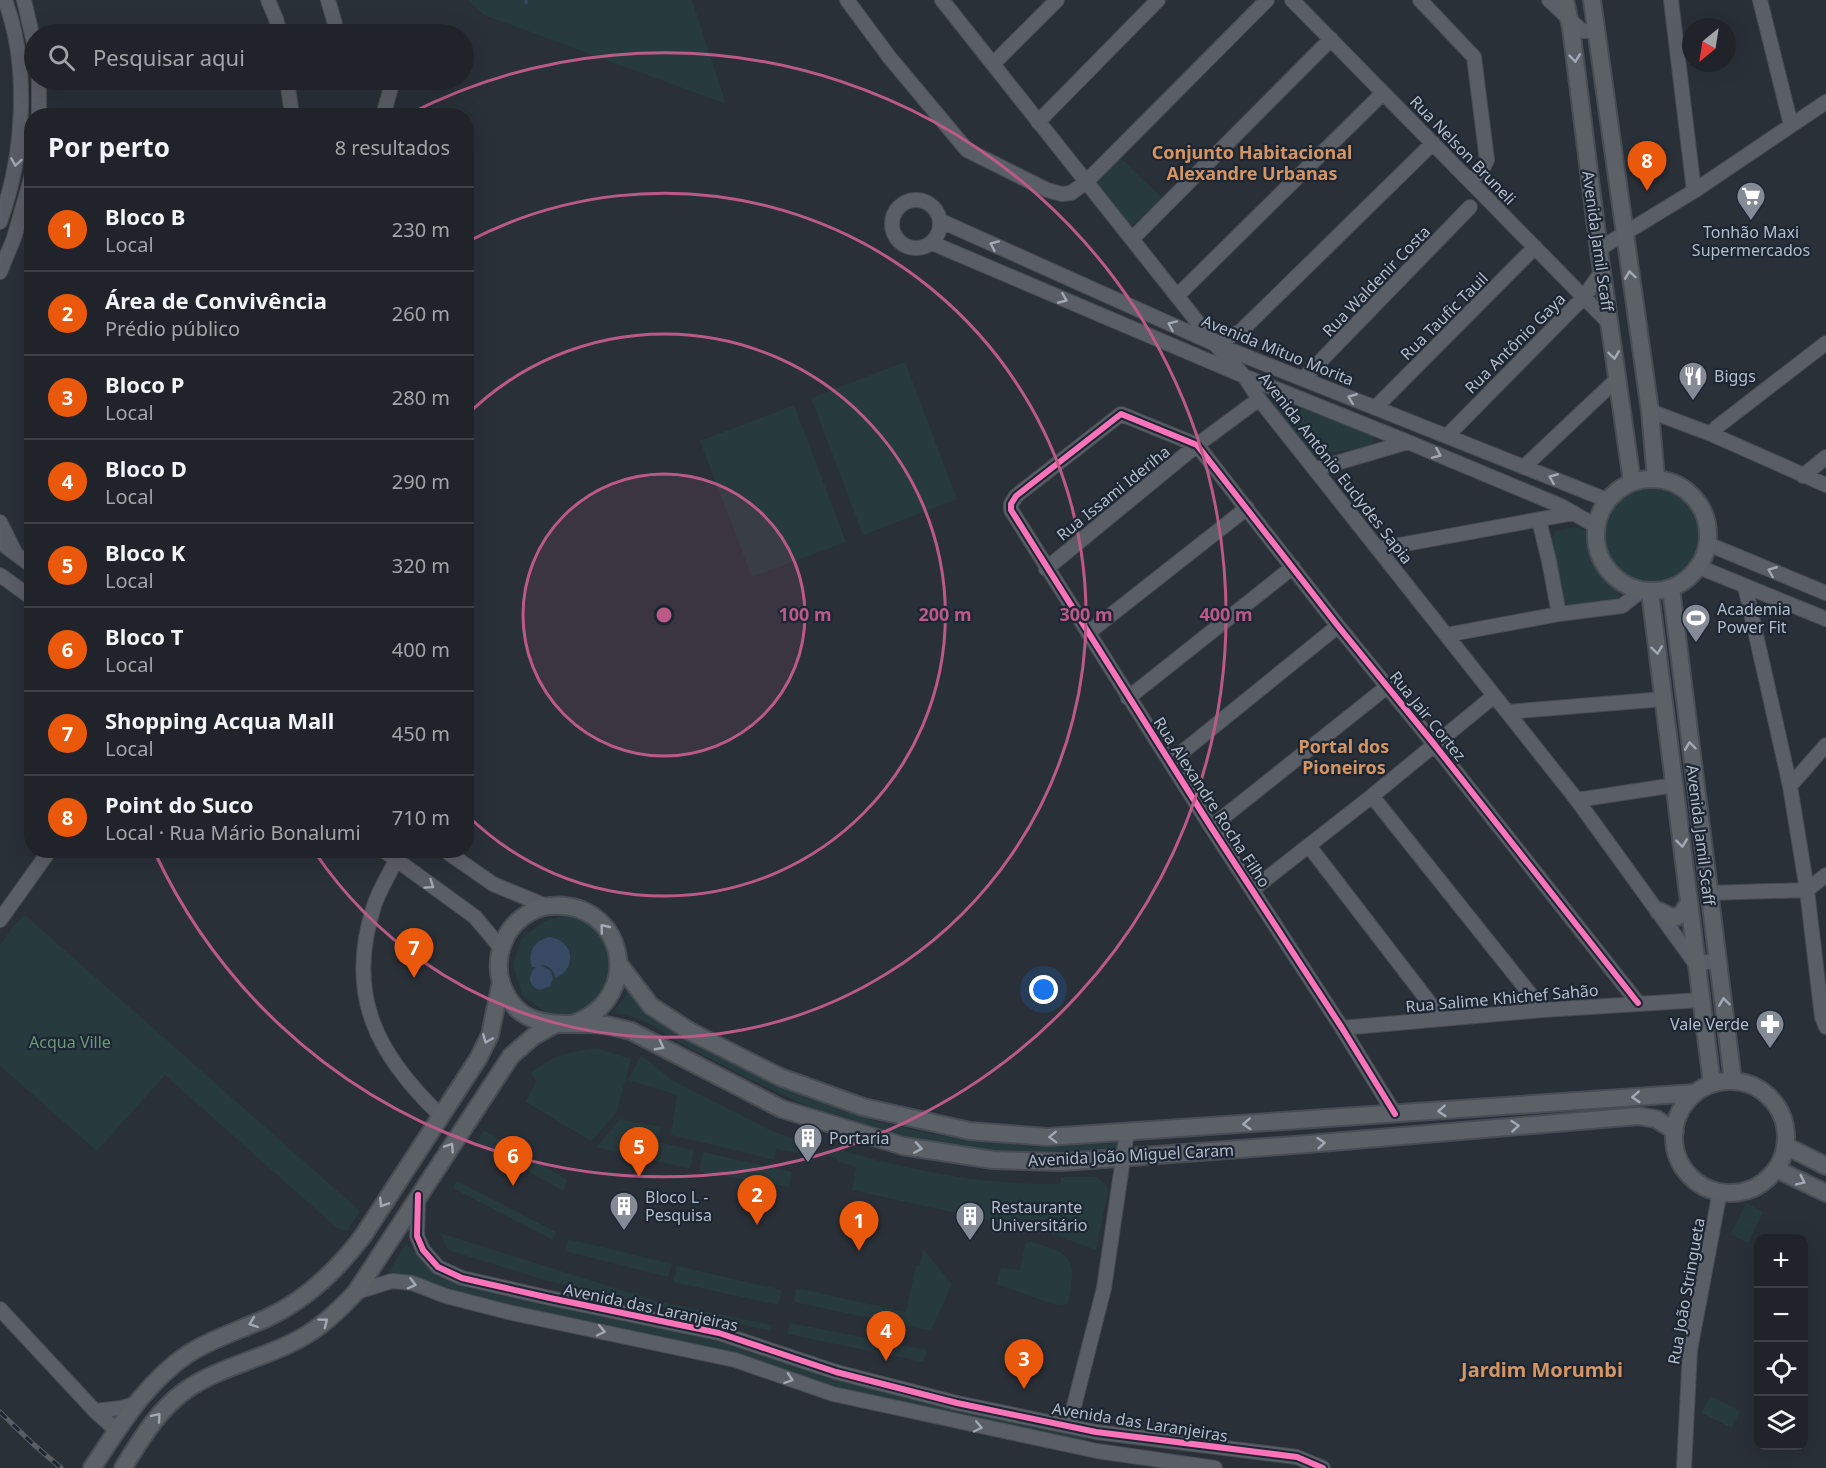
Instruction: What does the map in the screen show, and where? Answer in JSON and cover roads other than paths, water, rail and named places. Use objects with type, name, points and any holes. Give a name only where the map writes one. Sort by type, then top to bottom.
[{"type":"main road","name":"Avenida Jamil Scaff","points":[[1593,0],[1650,411],[1656,479]]},
{"type":"main road","name":"Avenida Jamil Scaff","points":[[1566,8],[1571,28],[1632,482]]},
{"type":"main road","points":[[1656,479],[1674,483],[1690,493],[1702,508],[1708,525],[1708,544],[1699,567],[1687,580],[1671,588],[1645,591],[1631,588],[1615,578],[1602,563],[1596,545],[1596,526],[1607,500],[1619,489],[1632,482],[1656,479]]},
{"type":"main road","name":"Avenida Jamil Scaff","points":[[1671,588],[1733,1081]]},
{"type":"main road","name":"Avenida Jamil Scaff","points":[[1645,591],[1664,699],[1695,963],[1712,1084]]},
{"type":"main road","points":[[1659,911],[1677,917],[1689,903]]},
{"type":"main road","points":[[564,905],[596,918],[608,931],[616,946],[619,964],[618,978],[613,991],[606,1003],[591,1016],[573,1024],[554,1025],[534,1020],[510,1000],[501,982],[499,971],[501,948],[514,925],[527,914],[546,906],[564,905]]},
{"type":"main road","name":"Avenida João Miguel Caram","points":[[619,964],[651,1006],[691,1032],[780,1077],[863,1107],[970,1131],[1047,1137],[1695,1094]]},
{"type":"main road","points":[[92,1468],[135,1404],[169,1368],[223,1335],[284,1309],[310,1292],[336,1269],[363,1236],[478,1059],[490,1035],[501,982]]},
{"type":"main road","name":"Avenida João Miguel Caram","points":[[573,1024],[606,1025],[631,1030],[782,1109],[903,1146],[993,1160],[1062,1162],[1638,1116],[1656,1119],[1675,1131]]},
{"type":"main road","points":[[123,1467],[155,1418],[187,1390],[213,1375],[310,1333],[338,1311],[356,1292],[511,1056],[534,1036],[554,1025]]},
{"type":"main road","points":[[1733,1081],[1760,1090],[1776,1104],[1785,1124],[1786,1146],[1776,1169],[1763,1182],[1747,1190],[1720,1191],[1700,1183],[1684,1167],[1675,1146],[1675,1131],[1679,1113],[1695,1094],[1712,1084],[1733,1081]]},
{"type":"main road","points":[[1786,1146],[1826,1166]]},
{"type":"main road","points":[[1776,1169],[1826,1193]]},
{"type":"street","points":[[0,222],[16,164],[20,126],[20,82],[16,42],[5,0]]},
{"type":"street","points":[[24,0],[30,24]]},
{"type":"street","points":[[268,0],[277,24]]},
{"type":"street","points":[[328,0],[335,24]]},
{"type":"street","points":[[847,0],[890,58],[967,150],[1047,190],[1062,194],[1071,193],[1086,182],[1267,0]]},
{"type":"street","points":[[993,64],[1057,0]]},
{"type":"street","points":[[1038,122],[1158,0]]},
{"type":"street","name":"Rua Nelson Bruneli","points":[[1292,0],[1610,324]]},
{"type":"street","points":[[1420,0],[1474,57],[1487,160],[1481,172],[1469,180]]},
{"type":"street","points":[[1550,0],[1566,8],[1582,31],[1596,31]]},
{"type":"street","points":[[1671,0],[1694,191]]},
{"type":"street","points":[[1760,0],[1791,125]]},
{"type":"street","name":"Avenida Antônio Euclydes Sapia","points":[[947,2],[1038,122],[1215,344],[1244,376],[1259,399],[1577,800],[1695,963]]},
{"type":"street","points":[[1132,239],[1331,39]]},
{"type":"street","points":[[39,90],[39,108]]},
{"type":"street","points":[[288,90],[291,108]]},
{"type":"street","points":[[385,108],[390,90]]},
{"type":"street","points":[[1177,296],[1383,93]]},
{"type":"street","points":[[1599,249],[1694,191],[1826,102]]},
{"type":"street","points":[[1215,344],[1241,331],[1433,143]]},
{"type":"street","points":[[910,200],[924,201],[936,210],[940,221],[939,234],[932,243],[920,248],[909,248],[897,240],[892,230],[894,213],[899,206],[910,200]]},
{"type":"street","points":[[0,272],[14,238],[24,202]]},
{"type":"street","name":"Rua Waldenir Costa","points":[[1304,378],[1470,207]]},
{"type":"street","name":"Avenida Mituo Morita","points":[[940,221],[1215,344],[1607,500]]},
{"type":"street","points":[[932,243],[1244,376],[1408,442],[1574,513],[1596,526]]},
{"type":"street","name":"Rua Taufic Tauil","points":[[1376,407],[1535,248]]},
{"type":"street","name":"Rua Antônio Gaya","points":[[1447,436],[1584,297],[1602,271]]},
{"type":"street","points":[[1711,434],[1717,427],[1826,344]]},
{"type":"street","points":[[1524,467],[1617,379]]},
{"type":"street","name":"Rua Issami Ideriha","points":[[1046,569],[1197,445],[1259,399]]},
{"type":"street","points":[[1650,411],[1711,434],[1826,485]]},
{"type":"street","name":"Rua Alexandre Rocha Filho","points":[[1197,445],[1121,414],[1016,496],[1011,504],[1012,514],[1395,1114]]},
{"type":"street","points":[[1316,470],[1408,442]]},
{"type":"street","name":"Rua Jair Cortez","points":[[1197,445],[1638,1003]]},
{"type":"street","points":[[1803,476],[1826,457]]},
{"type":"street","points":[[1088,633],[1247,508]]},
{"type":"street","points":[[1378,549],[1574,513]]},
{"type":"street","points":[[1539,520],[1560,614]]},
{"type":"street","points":[[0,522],[16,554]]},
{"type":"street","points":[[0,542],[24,560]]},
{"type":"street","points":[[1708,544],[1826,593]]},
{"type":"street","points":[[1128,698],[1293,567]]},
{"type":"street","points":[[1699,567],[1826,619]]},
{"type":"street","points":[[0,575],[24,593]]},
{"type":"street","points":[[0,586],[24,596]]},
{"type":"street","points":[[1745,586],[1790,786],[1825,1019]]},
{"type":"street","points":[[1446,635],[1560,614],[1622,606],[1645,591]]},
{"type":"street","points":[[1170,762],[1338,626]]},
{"type":"street","points":[[1211,827],[1388,686]]},
{"type":"street","points":[[1252,890],[1494,696]]},
{"type":"street","points":[[1507,712],[1664,699]]},
{"type":"street","points":[[1790,786],[1826,745]]},
{"type":"street","points":[[1577,800],[1675,785]]},
{"type":"street","points":[[1372,796],[1543,1010]]},
{"type":"street","points":[[1309,846],[1442,1019]]},
{"type":"street","points":[[0,920],[44,858]]},
{"type":"street","points":[[393,858],[475,917],[501,948]]},
{"type":"street","points":[[456,858],[493,884],[546,906]]},
{"type":"street","points":[[396,860],[374,903],[367,929],[362,953],[363,986],[370,1018],[379,1039],[416,1093],[441,1116]]},
{"type":"street","points":[[1708,893],[1807,890],[1826,875]]},
{"type":"street","points":[[1695,963],[1719,961]]},
{"type":"street","name":"Rua Salime Khichef Sahão","points":[[1342,1028],[1543,1010],[1701,1000]]},
{"type":"street","points":[[1069,1426],[1104,1288],[1127,1132]]},
{"type":"street","name":"Rua João Stringueta","points":[[1684,1468],[1690,1350],[1720,1191]]},
{"type":"street","name":"Avenida das Laranjeiras","points":[[418,1195],[417,1236],[423,1250],[438,1267],[462,1278],[719,1333],[836,1372],[957,1403],[1107,1433],[1297,1457],[1323,1468]]},
{"type":"street","name":"Avenida das Laranjeiras","points":[[356,1292],[392,1281],[412,1283],[446,1296],[508,1312],[735,1360],[833,1394],[1096,1451],[1215,1468]]},
{"type":"street","points":[[0,1309],[95,1411],[116,1430]]},
{"type":"street","points":[[95,1411],[135,1404]]},
{"type":"water","points":[[550,937],[564,944],[568,949],[570,962],[562,974],[555,978],[550,968],[540,965],[551,971],[553,979],[550,986],[540,990],[533,986],[530,980],[531,973],[536,967],[532,967],[531,956],[536,944]]},
{"type":"railway","points":[[0,1412],[61,1468]]},
{"type":"place","name":"Point do Suco","points":[[1647,191]]},
{"type":"place","name":"Tonhão Maxi Supermercados","points":[[1751,222]]},
{"type":"place","name":"Biggs","points":[[1693,402]]},
{"type":"place","name":"Academia Power Fit","points":[[1696,644]]},
{"type":"place","name":"Shopping Acqua Mall","points":[[414,978]]},
{"type":"place","name":"Vale Verde","points":[[1770,1050]]},
{"type":"place","name":"Portaria","points":[[808,1164]]},
{"type":"place","name":"Bloco K","points":[[639,1177]]},
{"type":"place","name":"Bloco T","points":[[513,1186]]},
{"type":"place","name":"Área de Convivência","points":[[757,1225]]},
{"type":"place","name":"Bloco L - Pesquisa","points":[[624,1232]]},
{"type":"place","name":"Restaurante Universitário","points":[[970,1242]]},
{"type":"place","name":"Bloco B","points":[[859,1251]]},
{"type":"place","name":"Bloco D","points":[[886,1361]]},
{"type":"place","name":"Bloco P","points":[[1024,1389]]},
{"type":"district","name":"Conjunto Habitacional Alexandre Urbanas","points":[[1252,163]]},
{"type":"district","name":"Portal dos Pioneiros","points":[[1344,757]]},
{"type":"district","name":"Jardim Morumbi","points":[[1542,1370]]},
{"type":"park label","name":"Acqua Ville","points":[[70,1042]]}]
